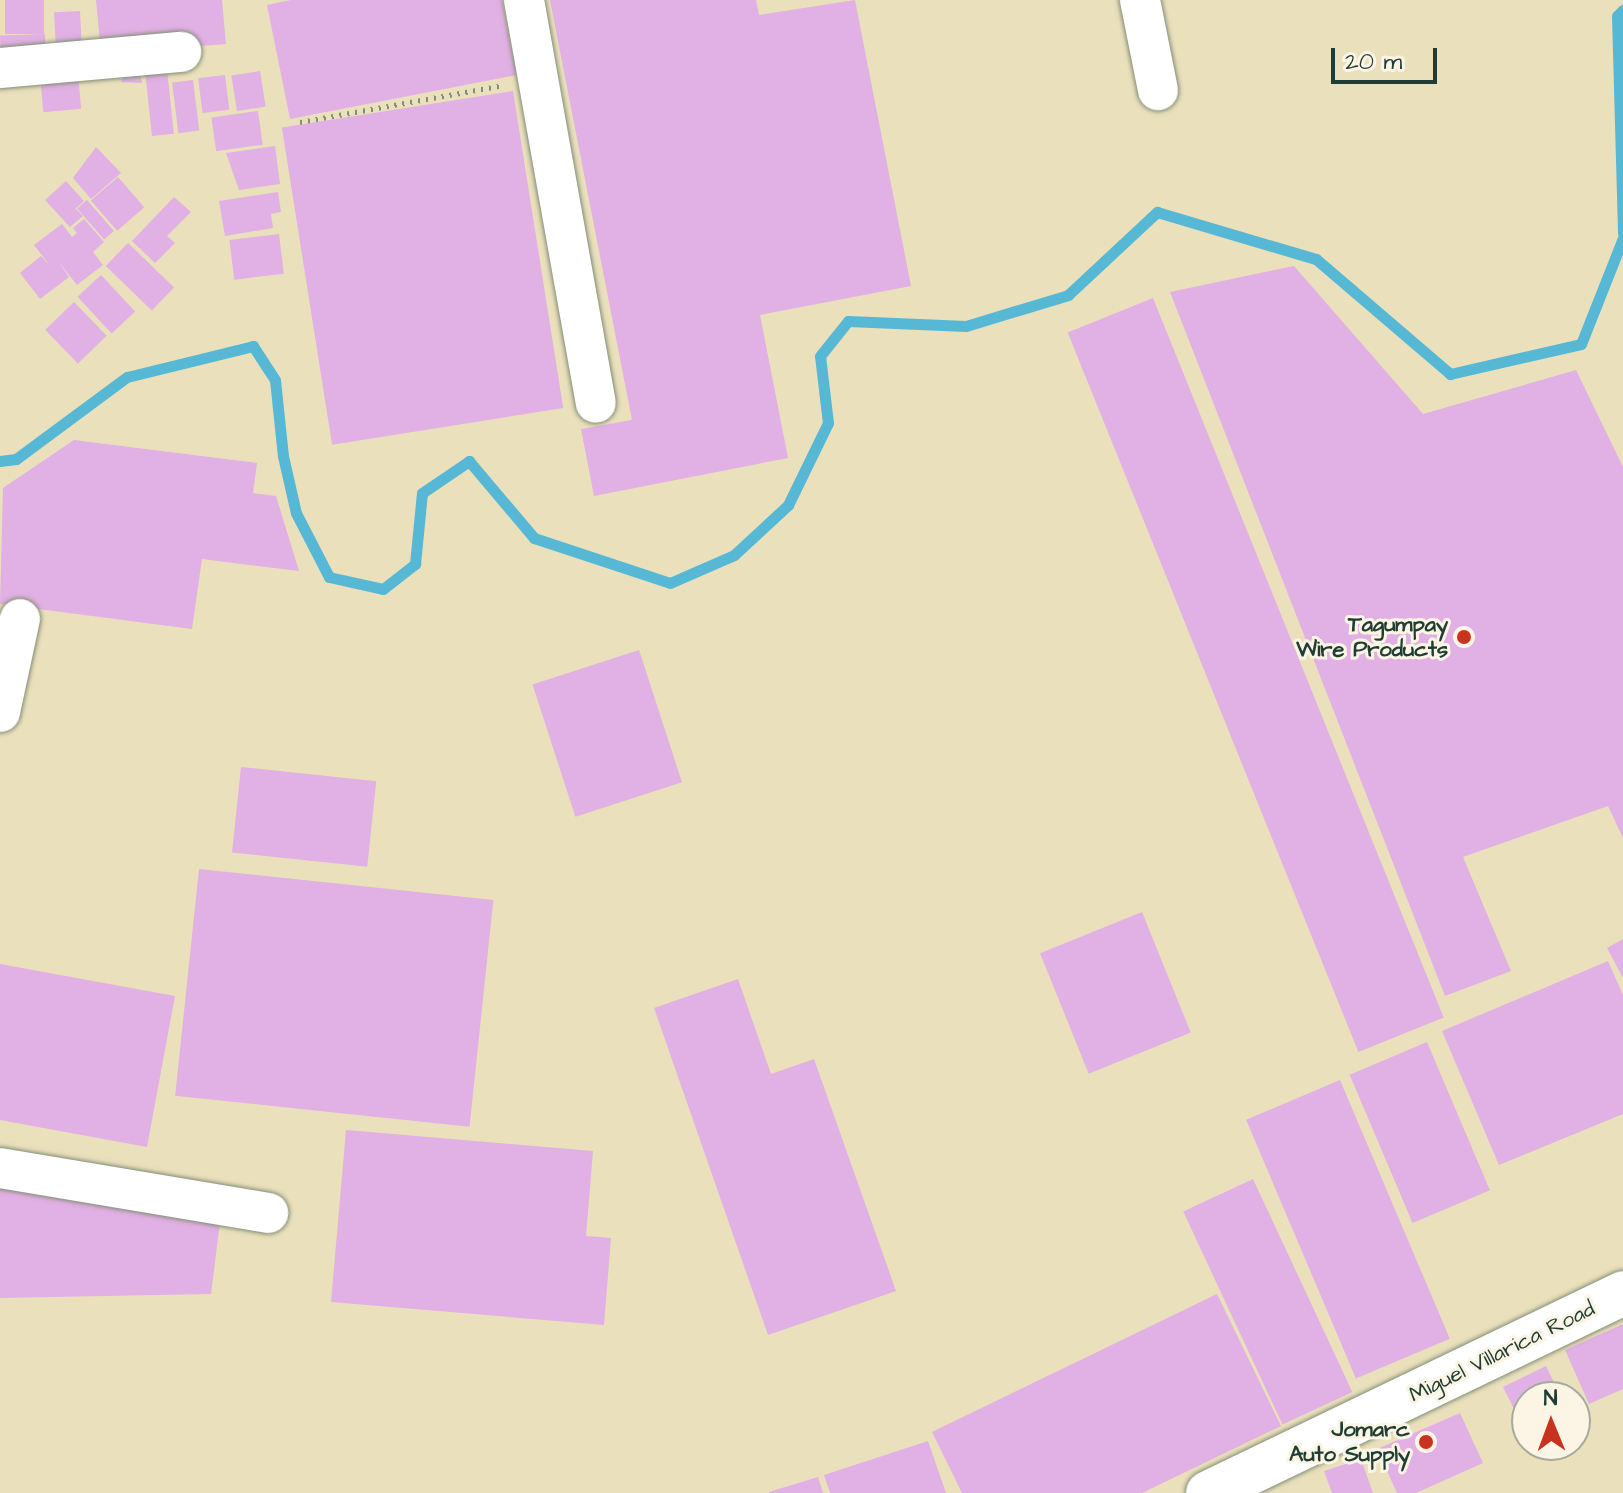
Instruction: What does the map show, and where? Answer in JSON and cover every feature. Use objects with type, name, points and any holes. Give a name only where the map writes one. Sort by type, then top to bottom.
[{"type":"main road","name":"Miguel Villarica Road","points":[[1230,1488],[1623,1293]]},
{"type":"street","points":[[524,0],[596,403]]},
{"type":"street","points":[[1140,0],[1158,90]]},
{"type":"street","points":[[0,68],[181,52]]},
{"type":"street","points":[[0,712],[20,619]]},
{"type":"street","points":[[0,1168],[268,1213]]},
{"type":"path","points":[[300,122],[540,78]]},
{"type":"building","points":[[5,0],[44,0],[44,34],[5,34]]},
{"type":"building","points":[[96,0],[222,0],[226,44],[101,54]]},
{"type":"building","points":[[291,0],[502,0],[517,75],[290,119],[267,5]]},
{"type":"building","points":[[550,0],[756,0],[759,15],[855,0],[911,286],[760,315],[788,458],[594,496],[581,429],[632,420]]},
{"type":"building","points":[[80,11],[82,51],[56,52],[54,12]]},
{"type":"building","points":[[45,34],[46,59],[1,61],[0,36]]},
{"type":"building","points":[[128,65],[138,66],[142,83],[121,82]]},
{"type":"building","points":[[167,69],[174,134],[152,136],[145,71]]},
{"type":"building","points":[[260,71],[266,107],[237,111],[231,76]]},
{"type":"building","points":[[78,73],[81,109],[43,112],[40,76]]},
{"type":"building","points":[[225,75],[229,110],[202,113],[198,78]]},
{"type":"building","points":[[193,80],[199,131],[178,133],[172,83]]},
{"type":"building","points":[[513,91],[563,408],[332,445],[282,128]]},
{"type":"building","points":[[258,111],[263,145],[216,151],[211,118]]},
{"type":"building","points":[[275,146],[280,184],[239,190],[226,153]]},
{"type":"building","points":[[96,147],[121,173],[91,199],[73,178]]},
{"type":"building","points":[[118,177],[144,207],[117,231],[91,201]]},
{"type":"building","points":[[66,181],[84,201],[71,213],[76,209],[83,216],[70,227],[45,200]]},
{"type":"building","points":[[278,192],[281,212],[271,214],[273,228],[225,236],[219,201]]},
{"type":"building","points":[[174,197],[191,212],[167,236],[175,243],[155,263],[132,241]]},
{"type":"building","points":[[87,200],[114,231],[104,239],[77,209]]},
{"type":"building","points":[[84,219],[104,242],[93,252],[103,265],[77,285],[58,261],[69,277],[40,299],[20,273],[41,256],[51,267],[34,245],[62,224],[72,237],[77,233],[73,228]]},
{"type":"building","points":[[279,234],[284,274],[234,280],[229,240]]},
{"type":"building","points":[[128,243],[174,287],[152,310],[106,266]]},
{"type":"building","name":"Tagumpay Wire Products","points":[[1294,266],[1423,414],[1576,370],[1623,467],[1623,838],[1608,806],[1463,857],[1511,971],[1445,996],[1170,292]]},
{"type":"building","points":[[101,275],[135,312],[112,333],[78,297]]},
{"type":"building","points":[[1153,298],[1444,1017],[1358,1052],[1068,332]]},
{"type":"building","points":[[74,302],[107,336],[78,364],[45,330]]},
{"type":"building","points":[[74,440],[257,463],[253,493],[276,496],[299,571],[202,559],[192,629],[0,604],[3,488]]},
{"type":"building","points":[[639,650],[682,782],[575,817],[532,685]]},
{"type":"building","points":[[241,767],[376,781],[367,867],[232,853]]},
{"type":"building","points":[[199,869],[493,900],[470,1127],[175,1096]]},
{"type":"building","points":[[1142,912],[1191,1033],[1089,1074],[1040,953]]},
{"type":"building","points":[[1623,939],[1623,978],[1607,948]]},
{"type":"building","points":[[1608,961],[1623,995],[1623,1114],[1499,1165],[1442,1031]]},
{"type":"building","points":[[0,964],[175,996],[147,1147],[0,1120]]},
{"type":"building","points":[[738,979],[771,1074],[814,1059],[896,1291],[768,1335],[654,1008]]},
{"type":"building","points":[[1427,1042],[1490,1190],[1413,1223],[1350,1075]]},
{"type":"building","points":[[1340,1080],[1450,1339],[1356,1379],[1246,1120]]},
{"type":"building","points":[[346,1130],[593,1151],[586,1236],[611,1238],[604,1325],[331,1302]]},
{"type":"building","points":[[1253,1179],[1352,1392],[1283,1425],[1183,1212]]},
{"type":"building","points":[[0,1180],[221,1214],[211,1294],[0,1298]]},
{"type":"building","points":[[1217,1294],[1281,1426],[1142,1493],[962,1493],[932,1432]]},
{"type":"building","points":[[1623,1324],[1623,1389],[1591,1403],[1591,1381],[1579,1381],[1565,1350]]},
{"type":"building","points":[[1546,1366],[1553,1381],[1515,1381]]},
{"type":"building","points":[[1511,1383],[1511,1403],[1503,1387]]},
{"type":"building","points":[[1460,1413],[1483,1463],[1416,1493],[1397,1493],[1377,1449]]},
{"type":"building","points":[[928,1441],[946,1493],[830,1493],[824,1475]]},
{"type":"building","points":[[1361,1459],[1373,1493],[1332,1493],[1324,1471]]},
{"type":"building","points":[[818,1477],[823,1493],[769,1493],[769,1492]]},
{"type":"waterway","points":[[1623,10],[1617,16],[1623,233]]},
{"type":"waterway","points":[[0,461],[16,459],[127,377],[253,346],[275,380],[283,456],[296,513],[329,577],[383,589],[415,564],[422,493],[469,461],[534,538],[670,583],[734,555],[788,505],[828,423],[820,356],[848,321],[966,326],[1068,295],[1157,212],[1316,259],[1450,374],[1581,344],[1623,238]]},
{"type":"place","name":"Tagumpay Wire Products","points":[[1464,637]]},
{"type":"place","name":"Jomarc Auto Supply","points":[[1426,1442]]}]
